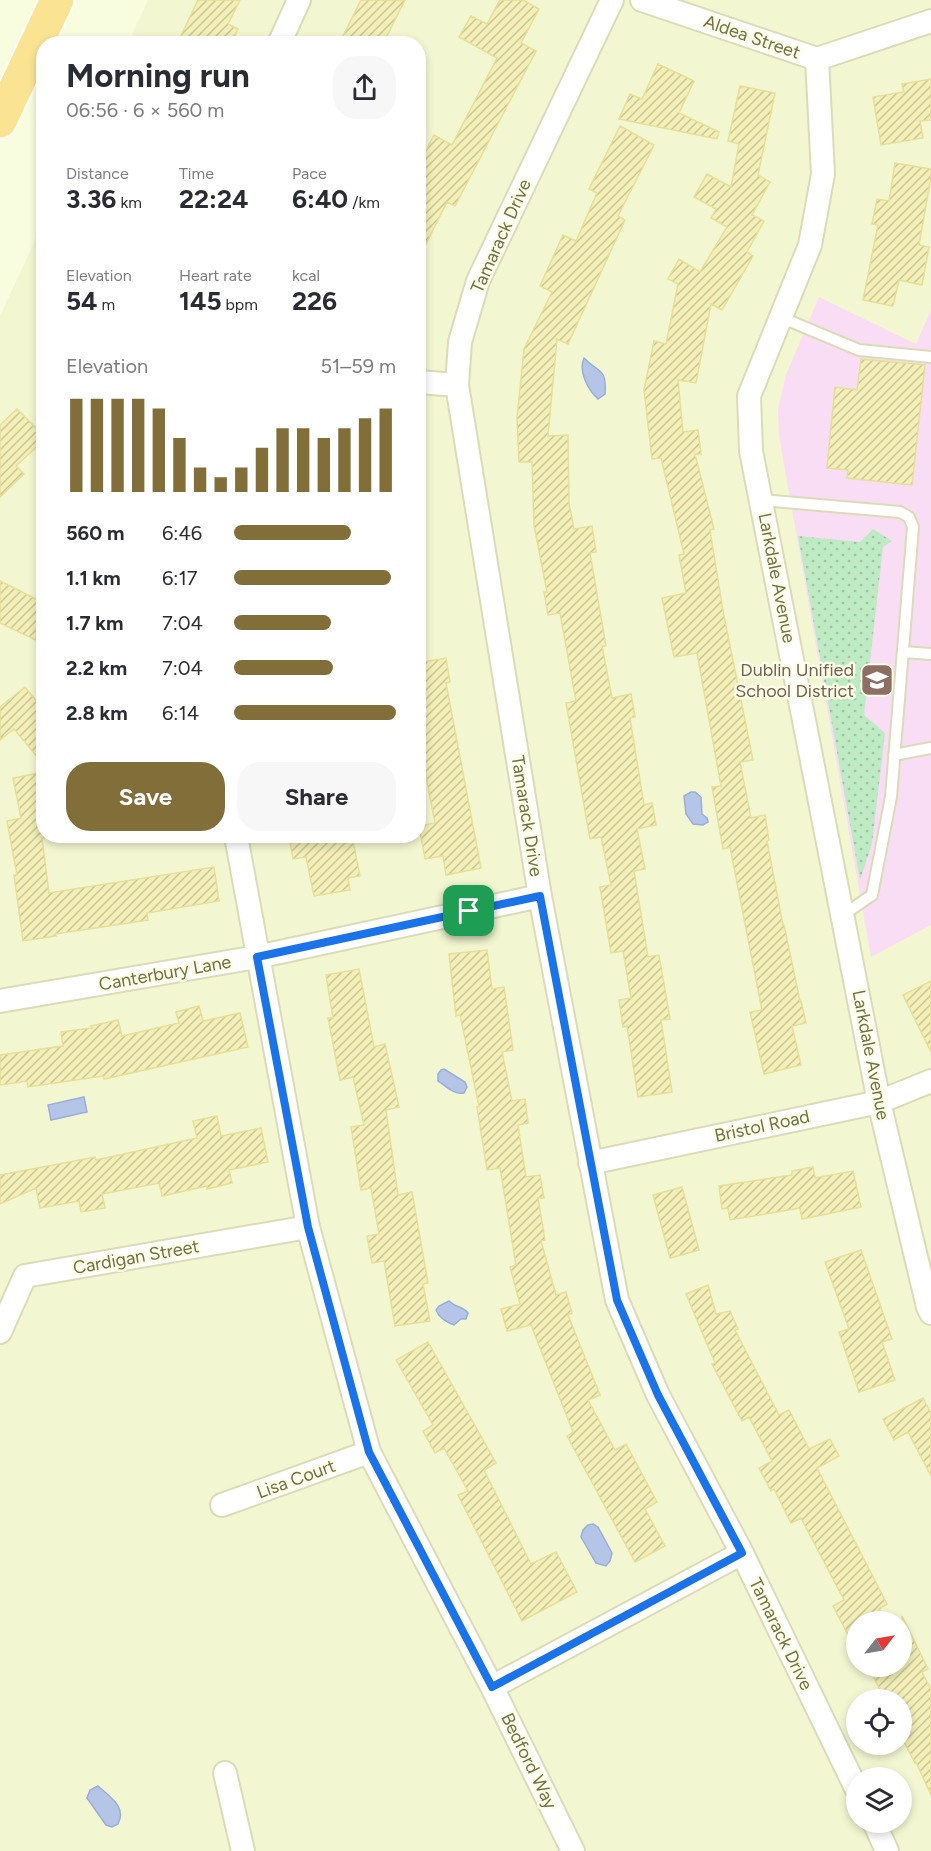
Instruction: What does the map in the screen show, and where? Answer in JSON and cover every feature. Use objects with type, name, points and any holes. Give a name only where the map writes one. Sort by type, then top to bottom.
[{"type":"highway","points":[[40,36],[57,0]]},
{"type":"highway","points":[[0,121],[36,45]]},
{"type":"street","points":[[283,36],[299,0]]},
{"type":"street","name":"Tamarack Drive","points":[[612,0],[478,281],[460,342],[457,385],[540,896],[617,1300],[658,1395],[742,1553],[846,1767]]},
{"type":"street","name":"Aldea Street","points":[[642,0],[817,59],[931,21]]},
{"type":"street","name":"Larkdale Avenue","points":[[817,59],[823,174],[810,245],[749,396],[751,451],[879,1102],[931,1313]]},
{"type":"street","points":[[426,383],[457,385]]},
{"type":"street","name":"Bedford Way","points":[[237,843],[308,1227],[369,1452],[492,1687],[573,1851]]},
{"type":"street","name":"Canterbury Lane","points":[[0,1001],[257,957],[540,896]]},
{"type":"street","name":"Bristol Road","points":[[590,1162],[879,1102],[931,1081]]},
{"type":"street","name":"Cardigan Street","points":[[0,1332],[25,1276],[308,1227]]},
{"type":"street","name":"Lisa Court","points":[[222,1506],[369,1452]]},
{"type":"street","points":[[492,1687],[742,1553]]},
{"type":"street","points":[[225,1773],[243,1851]]},
{"type":"street","points":[[878,1833],[887,1851]]},
{"type":"lane","points":[[780,317],[859,350],[931,357]]},
{"type":"lane","points":[[761,500],[900,512],[909,517],[913,526],[891,797],[873,896],[843,915]]},
{"type":"lane","points":[[903,652],[931,654]]},
{"type":"lane","points":[[894,755],[931,748]]},
{"type":"shaded area","points":[[148,0],[931,0],[931,1851],[0,1851],[0,316],[36,238],[36,843],[426,843],[426,36],[131,36]]},
{"type":"shaded area","name":"Dublin Unified School District","points":[[819,297],[916,344],[931,310],[931,925],[871,957],[779,436],[778,410],[786,375]]},
{"type":"shaded area","points":[[873,529],[892,541],[883,547],[864,715],[885,733],[872,844],[860,880],[798,536],[860,542]]},
{"type":"water","points":[[584,358],[605,379],[605,394],[598,399],[585,380],[582,369]]},
{"type":"water","points":[[691,792],[701,797],[702,814],[708,822],[703,825],[693,824],[686,814],[684,796]]},
{"type":"water","points":[[444,1069],[465,1082],[467,1087],[464,1093],[453,1091],[438,1081],[438,1074]]},
{"type":"water","points":[[84,1097],[87,1112],[51,1120],[48,1105]]},
{"type":"water","points":[[449,1301],[468,1313],[466,1319],[461,1319],[454,1325],[437,1313],[439,1306]]},
{"type":"water","points":[[593,1524],[598,1527],[612,1553],[606,1566],[596,1563],[581,1537],[583,1530]]},
{"type":"water","points":[[98,1786],[119,1807],[118,1824],[112,1827],[106,1825],[87,1798],[90,1790]]},
{"type":"building","points":[[198,0],[240,0],[228,24],[238,29],[235,36],[181,36]]},
{"type":"building","points":[[361,0],[405,0],[387,36],[343,36]]},
{"type":"building","points":[[500,0],[523,0],[539,9],[521,43],[536,51],[455,206],[447,202],[426,244],[426,150],[434,135],[452,145],[497,58],[459,37],[471,16],[487,24]]},
{"type":"building","points":[[658,64],[694,81],[679,113],[719,132],[717,139],[619,119],[630,94],[642,99]]},
{"type":"building","points":[[931,79],[931,120],[920,121],[923,138],[881,145],[873,97],[904,92],[902,84]]},
{"type":"building","points":[[740,86],[775,93],[758,175],[770,182],[752,215],[764,221],[747,252],[753,256],[722,310],[711,304],[696,383],[678,380],[683,432],[698,430],[701,454],[695,454],[714,529],[710,530],[723,611],[753,760],[740,762],[751,818],[765,815],[769,840],[767,841],[783,925],[806,1023],[792,1026],[801,1065],[764,1074],[750,1012],[762,1010],[730,847],[723,849],[712,787],[721,786],[697,653],[674,657],[662,598],[686,593],[679,555],[684,554],[661,458],[652,459],[644,390],[654,341],[666,344],[678,284],[668,279],[679,259],[700,272],[727,227],[711,218],[716,209],[694,197],[707,174],[731,187],[739,144],[728,141]]},
{"type":"building","points":[[620,126],[654,145],[618,216],[625,220],[568,344],[557,339],[548,436],[568,435],[569,503],[574,529],[592,526],[596,552],[590,553],[606,646],[602,646],[612,698],[631,694],[635,717],[630,718],[644,805],[652,803],[656,825],[637,829],[645,869],[634,871],[648,957],[659,955],[670,1019],[661,1020],[672,1092],[638,1097],[627,1026],[623,1027],[619,1000],[631,998],[623,951],[611,953],[600,887],[611,885],[601,837],[590,839],[566,703],[576,701],[560,613],[548,615],[544,592],[547,592],[534,525],[532,462],[519,462],[517,418],[524,349],[552,292],[540,286],[563,235],[576,241],[597,193],[589,189]]},
{"type":"building","points":[[895,163],[931,169],[931,177],[919,245],[929,247],[922,285],[899,280],[893,306],[863,300],[878,225],[872,224],[877,199],[889,201]]},
{"type":"building","points":[[861,359],[925,365],[912,485],[847,478],[848,470],[827,468],[835,387],[857,390]]},
{"type":"building","points":[[17,409],[36,428],[36,447],[16,466],[24,474],[0,497],[0,425]]},
{"type":"building","points":[[0,581],[36,599],[36,640],[0,623]]},
{"type":"building","points":[[446,658],[450,682],[446,683],[481,868],[446,875],[443,856],[425,859],[422,843],[426,843],[426,825],[435,823],[426,776],[426,662]]},
{"type":"building","points":[[25,687],[36,700],[36,755],[14,729],[0,740],[0,707]]},
{"type":"building","points":[[36,774],[36,843],[43,843],[49,893],[214,867],[219,901],[147,913],[148,920],[23,941],[14,875],[17,875],[7,821],[21,818],[13,778]]},
{"type":"building","points":[[290,843],[353,843],[360,876],[348,878],[350,890],[314,896],[306,857],[293,859]]},
{"type":"building","points":[[487,950],[492,989],[504,987],[513,1050],[502,1052],[512,1101],[525,1099],[528,1123],[518,1125],[526,1177],[540,1175],[544,1198],[538,1198],[545,1240],[541,1241],[556,1295],[566,1292],[572,1313],[568,1315],[600,1395],[588,1400],[615,1450],[626,1444],[657,1502],[645,1509],[665,1546],[635,1562],[567,1436],[573,1432],[531,1325],[507,1331],[501,1309],[520,1304],[510,1267],[516,1265],[500,1168],[487,1170],[477,1107],[479,1106],[460,1015],[456,1016],[449,954]]},
{"type":"building","points":[[359,969],[374,1047],[385,1044],[399,1107],[386,1110],[398,1195],[412,1192],[428,1283],[423,1284],[430,1321],[395,1326],[384,1261],[372,1263],[367,1236],[379,1234],[371,1188],[361,1190],[351,1127],[364,1125],[353,1077],[340,1080],[328,1018],[333,1018],[326,975]]},
{"type":"building","points":[[931,981],[931,1052],[903,995]]},
{"type":"building","points":[[199,1006],[203,1021],[240,1013],[248,1047],[104,1079],[103,1076],[28,1087],[27,1081],[0,1085],[0,1055],[63,1046],[61,1032],[92,1028],[91,1026],[118,1020],[122,1036],[179,1023],[176,1012]]},
{"type":"building","points":[[217,1116],[221,1136],[261,1128],[268,1162],[229,1170],[232,1183],[207,1189],[207,1186],[162,1196],[159,1183],[102,1194],[105,1208],[81,1212],[79,1201],[40,1208],[36,1188],[0,1204],[0,1175],[95,1157],[96,1160],[197,1138],[193,1121]]},
{"type":"building","points":[[813,1167],[815,1178],[853,1171],[861,1207],[802,1219],[800,1208],[730,1220],[728,1208],[722,1209],[719,1186],[792,1175],[792,1171]]},
{"type":"building","points":[[682,1187],[699,1250],[670,1258],[653,1195]]},
{"type":"building","points":[[861,1250],[892,1339],[882,1342],[895,1380],[859,1392],[839,1332],[849,1329],[825,1262]]},
{"type":"building","points":[[708,1285],[716,1314],[730,1311],[738,1329],[735,1330],[779,1415],[789,1410],[809,1449],[830,1439],[839,1456],[817,1468],[887,1604],[879,1609],[880,1611],[846,1611],[846,1631],[833,1606],[844,1600],[801,1518],[791,1523],[774,1489],[771,1491],[759,1468],[772,1461],[749,1417],[742,1421],[712,1364],[715,1363],[686,1294]]},
{"type":"building","points":[[428,1342],[496,1463],[484,1470],[531,1564],[556,1552],[577,1592],[522,1621],[458,1495],[468,1491],[444,1448],[435,1453],[423,1431],[433,1425],[396,1360]]},
{"type":"building","points":[[923,1398],[931,1413],[931,1476],[908,1432],[894,1440],[883,1419]]},
{"type":"building","points":[[912,1636],[928,1669],[922,1672],[931,1689],[931,1795],[911,1755],[912,1689],[880,1689],[874,1677],[912,1677]]},
{"type":"place","name":"Dublin Unified School District","points":[[877,680]]},
{"type":"route","points":[[540,896],[617,1300],[658,1395],[742,1553],[492,1687],[369,1452],[308,1227],[257,957],[469,911],[540,896]]}]
